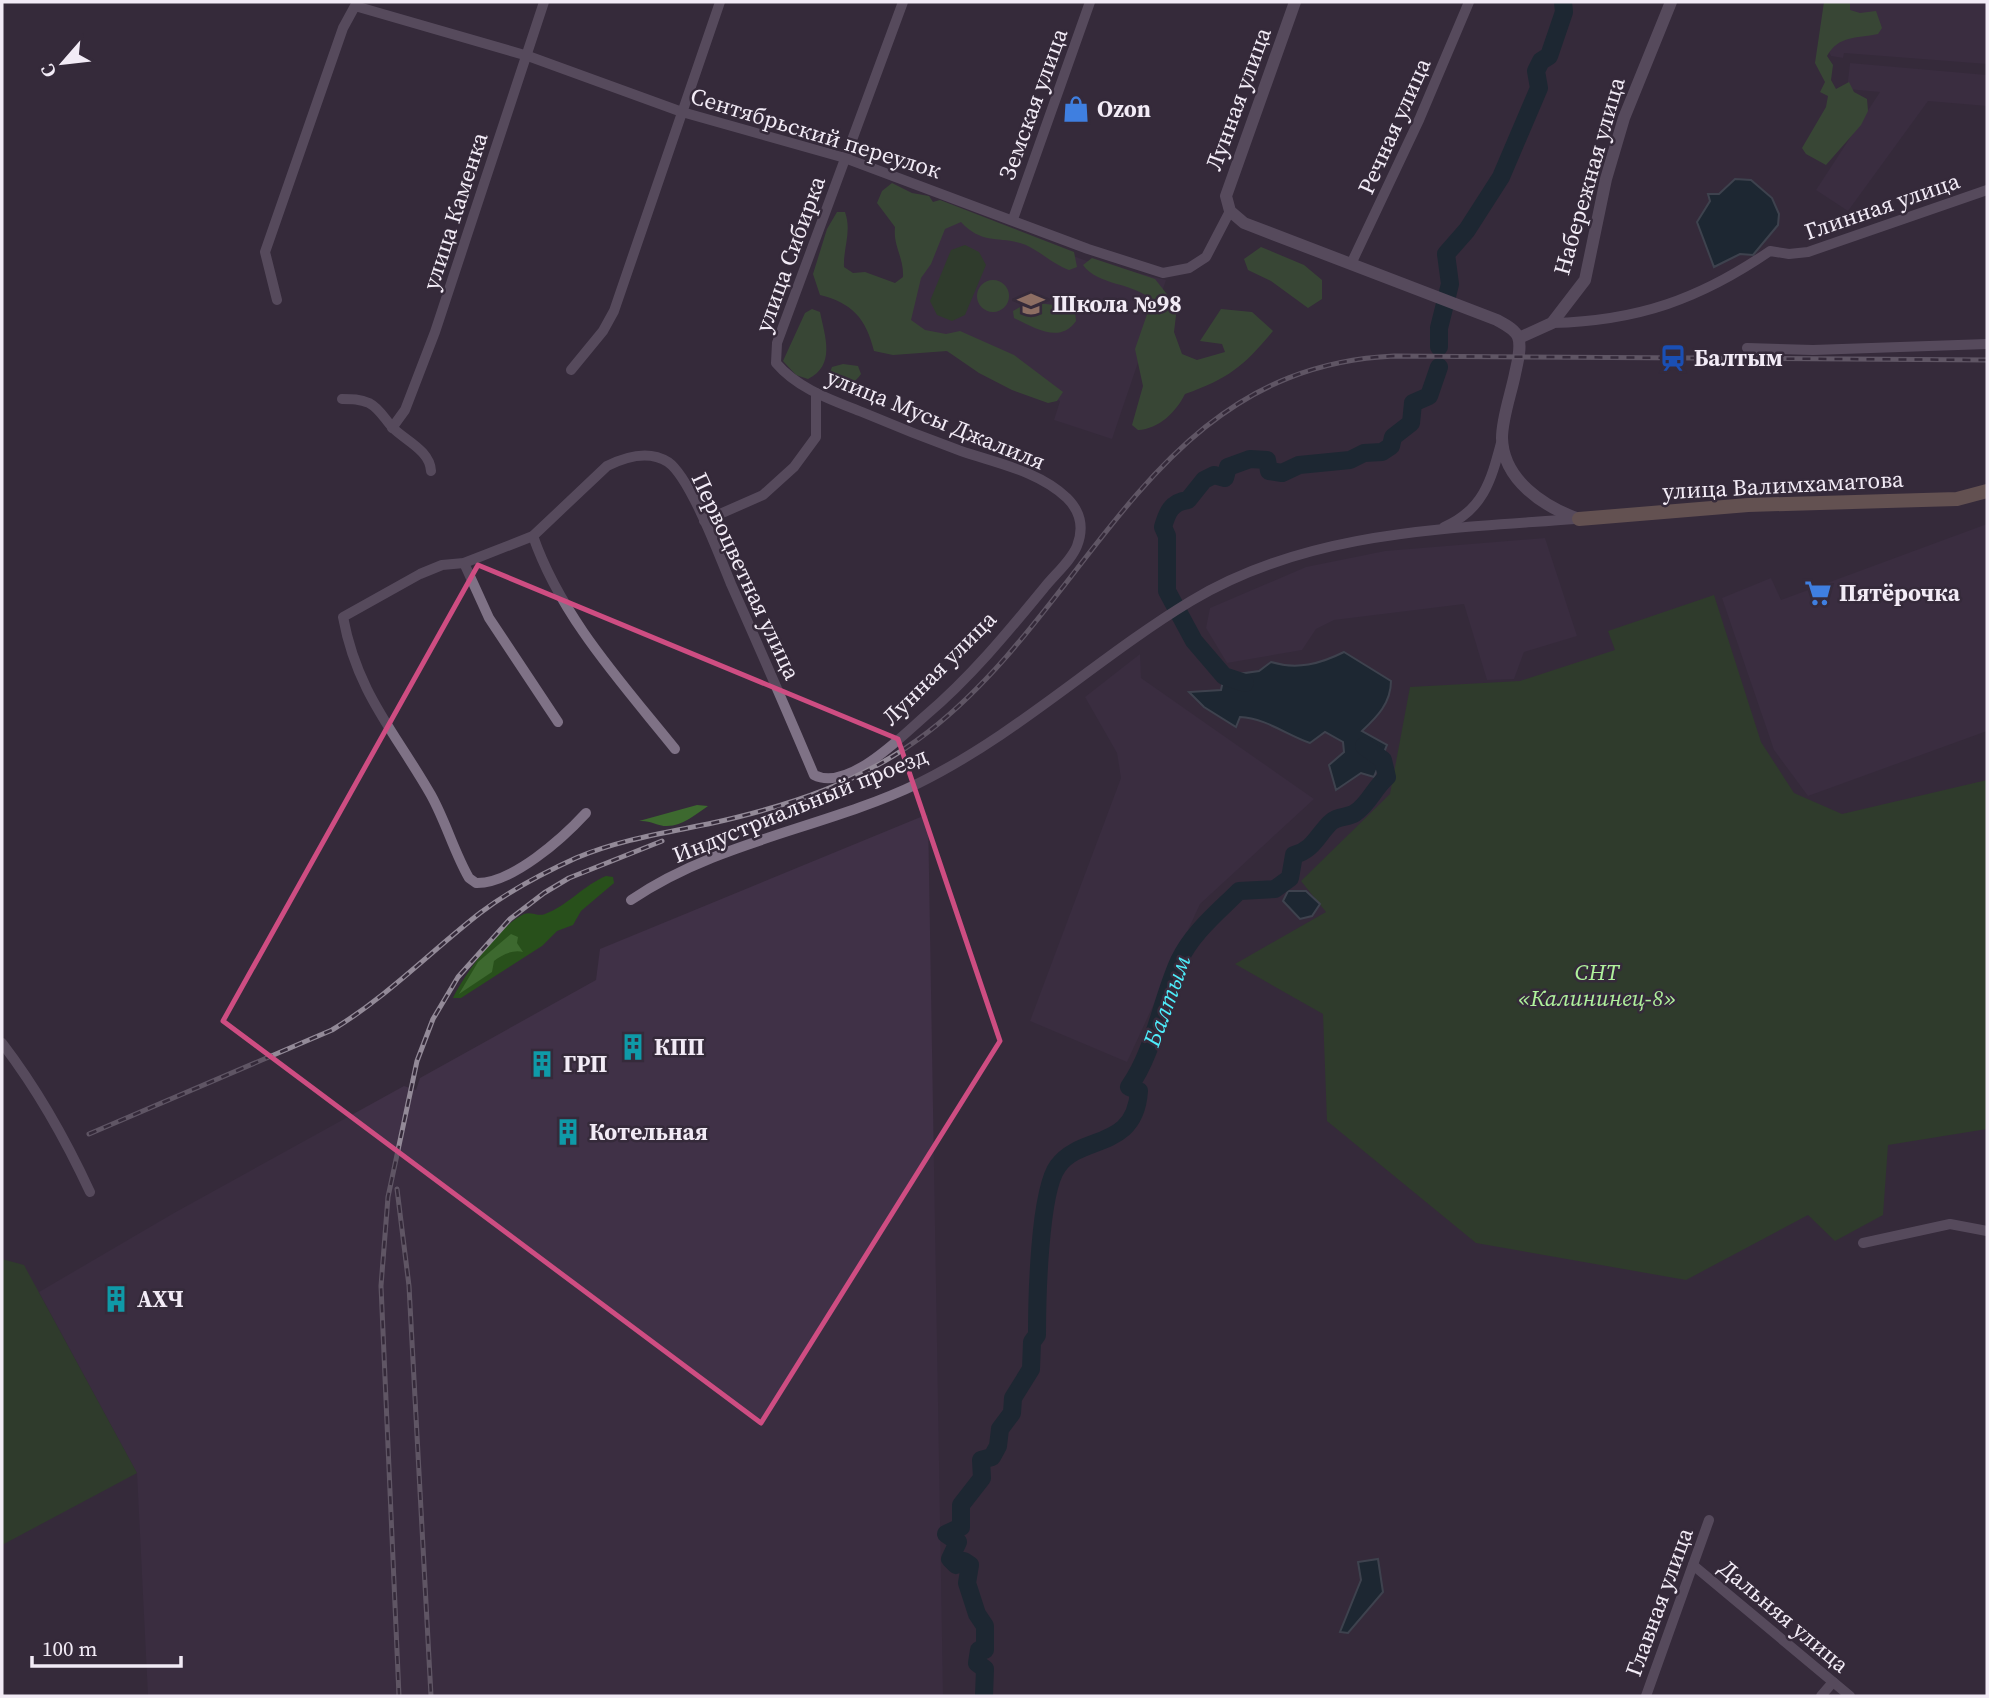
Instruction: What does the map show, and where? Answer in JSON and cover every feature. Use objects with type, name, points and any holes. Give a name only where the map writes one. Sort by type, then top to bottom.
[{"type":"main road","name":"улица Валимхаматова","points":[[1579,519],[1748,505],[1957,499],[1987,491]]},
{"type":"street","name":"улица Каменка","points":[[393,428],[405,410],[435,332],[544,2]]},
{"type":"street","points":[[571,370],[603,331],[614,311],[720,2]]},
{"type":"street","name":"улица Сибирка","points":[[776,363],[777,343],[903,2]]},
{"type":"street","name":"Земская улица","points":[[1013,219],[1090,2]]},
{"type":"street","name":"Лунная улица","points":[[1230,211],[1226,196],[1295,2]]},
{"type":"street","name":"Речная улица","points":[[1351,264],[1419,120],[1469,2]]},
{"type":"street","name":"Набережная улица","points":[[1519,338],[1552,323],[1585,281],[1606,179],[1624,118],[1671,2]]},
{"type":"street","name":"Сентябрьский переулок","points":[[354,4],[528,56],[682,112],[845,158],[1088,249],[1163,273],[1189,268],[1206,257],[1230,211]]},
{"type":"street","points":[[277,300],[265,252],[343,28],[354,4]]},
{"type":"street","name":"Глинная улица","points":[[1552,323],[1576,323],[1662,307],[1719,284],[1770,251],[1790,254],[1808,252],[1987,190]]},
{"type":"street","points":[[1230,211],[1244,223],[1497,320],[1519,338],[1519,355],[1491,483],[1484,497],[1459,520],[1437,529]]},
{"type":"street","points":[[1747,348],[1813,350],[1987,344]]},
{"type":"street","name":"улица Мусы Джалиля","points":[[776,363],[785,373],[816,393],[933,440],[1034,476],[1067,498],[1079,513]]},
{"type":"street","points":[[704,521],[763,495],[794,467],[816,437],[816,393]]},
{"type":"street","points":[[342,399],[357,399],[372,404],[393,428],[416,446],[431,466],[430,471]]},
{"type":"street","points":[[1502,438],[1511,465],[1529,491],[1556,511],[1579,519]]},
{"type":"street","name":"Первоцветная улица","points":[[586,813],[546,852],[493,880],[476,883],[465,871],[446,821],[418,773],[379,716],[365,688],[349,650],[343,617],[442,565],[464,563],[533,536],[607,466],[633,456],[666,460],[676,469],[704,521],[814,775]]},
{"type":"street","name":"Лунная улица","points":[[814,775],[823,779],[852,772],[876,758],[951,693],[983,661],[1076,549],[1081,523],[1079,513]]},
{"type":"street","name":"Индустриальный проезд","points":[[631,900],[697,865],[917,783],[994,741],[1194,599],[1301,553],[1357,540],[1437,529],[1579,519]]},
{"type":"street","points":[[533,536],[545,570],[612,674],[676,749]]},
{"type":"street","points":[[464,563],[489,618],[558,722]]},
{"type":"street","points":[[2,1042],[61,1130],[90,1192]]},
{"type":"street","points":[[1863,1242],[1950,1224],[1987,1231]]},
{"type":"street","name":"Главная улица","points":[[1646,1696],[1709,1520]]},
{"type":"street","name":"Дальняя улица","points":[[1693,1565],[1850,1696]]},
{"type":"street","points":[[1821,1696],[1833,1682]]},
{"type":"highlighted area","points":[[478,565],[898,739],[1000,1041],[761,1423],[223,1021]]},
{"type":"shaded area","points":[[1835,2],[1987,2],[1987,64],[1844,53],[1843,58],[1831,56],[1829,52]]},
{"type":"shaded area","points":[[1850,63],[1987,75],[1987,106],[1928,101],[1848,211],[1816,190],[1880,92],[1847,89]]},
{"type":"shaded area","points":[[1735,179],[1751,180],[1772,198],[1779,214],[1778,225],[1753,255],[1740,254],[1714,267],[1697,222],[1710,201],[1708,194],[1719,194]]},
{"type":"shaded area","name":"Школа №98","points":[[940,206],[1084,260],[1166,280],[1112,439],[1054,420],[1060,401],[895,329]]},
{"type":"shaded area","points":[[1987,524],[1987,731],[1808,796],[1774,750],[1722,598],[1771,578],[1781,600]]},
{"type":"shaded area","points":[[1545,538],[1577,636],[1524,652],[1514,679],[1487,680],[1464,604],[1334,620],[1316,629],[1302,650],[1227,663],[1206,628],[1210,608],[1306,567],[1385,551]]},
{"type":"shaded area","points":[[1344,652],[1391,681],[1386,703],[1362,731],[1387,745],[1374,777],[1361,773],[1336,790],[1329,765],[1344,752],[1343,742],[1325,732],[1310,743],[1249,718],[1240,717],[1236,727],[1204,707],[1189,692],[1221,690],[1224,676],[1259,671],[1271,662],[1290,666],[1308,664]]},
{"type":"shaded area","points":[[1140,654],[1141,678],[1314,799],[1200,904],[1127,1062],[1030,1021],[1121,778],[1117,753],[1085,697]]},
{"type":"shaded area","points":[[928,814],[943,1696],[148,1696],[137,1473],[39,1292],[174,1213],[404,1086],[416,1090],[420,1078],[596,980],[600,949]]},
{"type":"shaded area","points":[[1288,891],[1306,891],[1320,904],[1312,916],[1300,919],[1283,901]]},
{"type":"shaded area","points":[[1378,1559],[1383,1592],[1348,1633],[1340,1632],[1361,1580],[1358,1562]]},
{"type":"green space","points":[[1824,2],[1850,2],[1850,10],[1860,13],[1876,11],[1882,28],[1878,34],[1842,41],[1827,56],[1833,65],[1831,80],[1836,89],[1849,82],[1854,92],[1867,99],[1868,111],[1861,125],[1826,165],[1806,154],[1802,148],[1826,107],[1828,96],[1820,92],[1825,82],[1815,63]]},
{"type":"green space","points":[[892,183],[912,193],[929,196],[933,202],[940,200],[1074,252],[1077,267],[1069,270],[1026,245],[985,237],[961,222],[945,229],[931,264],[921,278],[911,320],[925,330],[946,334],[960,331],[1014,355],[1063,392],[1057,401],[1048,403],[1012,390],[979,373],[947,351],[893,355],[874,351],[867,329],[856,314],[841,302],[820,295],[813,274],[827,229],[837,212],[845,212],[847,219],[844,267],[853,273],[865,272],[895,283],[903,277],[895,227],[877,203],[882,191]]},
{"type":"green space","points":[[965,245],[979,252],[986,265],[965,315],[952,321],[937,315],[930,301],[951,250]]},
{"type":"green space","points":[[1261,247],[1304,265],[1322,280],[1322,299],[1308,308],[1271,281],[1248,270],[1244,259]]},
{"type":"green space","points":[[1092,258],[1155,279],[1177,307],[1174,332],[1182,354],[1197,360],[1225,352],[1222,344],[1200,341],[1221,309],[1252,312],[1273,331],[1253,354],[1234,370],[1185,394],[1177,407],[1160,423],[1138,430],[1132,425],[1143,386],[1135,349],[1152,300],[1135,290],[1106,281],[1089,272],[1083,265]]},
{"type":"green space","points":[[993,280],[1004,285],[1009,296],[1004,307],[993,312],[982,307],[977,296],[982,285]]},
{"type":"green space","points":[[1029,302],[1063,306],[1075,312],[1076,321],[1063,332],[1055,333],[1014,318],[1013,311]]},
{"type":"green space","points":[[812,309],[820,312],[826,350],[822,366],[808,379],[796,375],[783,361],[805,313]]},
{"type":"green space","points":[[843,364],[858,366],[861,374],[848,384],[831,383],[829,375],[832,367]]},
{"type":"green space","name":"СНТ «Калининец-8»","points":[[1714,595],[1761,742],[1794,793],[1842,814],[1987,780],[1987,1129],[1888,1145],[1883,1215],[1835,1241],[1808,1215],[1686,1280],[1476,1243],[1327,1121],[1323,1014],[1235,964],[1326,912],[1301,881],[1390,794],[1410,687],[1520,681],[1615,650],[1608,631]]},
{"type":"green space","points":[[697,805],[708,806],[678,824],[663,826],[639,821]]},
{"type":"green space","points":[[606,876],[613,877],[614,883],[581,911],[573,925],[557,931],[542,946],[461,998],[453,998],[484,951],[515,920],[527,913],[542,915],[553,910]]},
{"type":"green space","points":[[511,934],[518,937],[517,943],[523,952],[512,952],[497,959],[492,972],[459,994],[478,962]]},
{"type":"green space","points":[[2,1259],[24,1265],[137,1473],[2,1545]]},
{"type":"waterway","name":"Балтым","points":[[1439,347],[1439,328],[1450,284],[1446,254],[1467,230],[1501,177],[1539,88],[1536,71],[1541,61],[1549,56],[1564,12],[1563,2]]},
{"type":"waterway","name":"Балтым","points":[[1245,683],[1224,676],[1194,641],[1167,591],[1167,536],[1163,527],[1168,513],[1177,503],[1188,500],[1204,480],[1214,475],[1225,478],[1228,467],[1250,459],[1267,460],[1269,471],[1282,473],[1299,465],[1350,460],[1364,453],[1382,452],[1391,446],[1393,437],[1411,423],[1413,403],[1429,396],[1439,367]]},
{"type":"waterway","name":"Балтым","points":[[984,1696],[985,1669],[977,1663],[979,1650],[985,1650],[985,1626],[977,1614],[967,1583],[970,1565],[964,1561],[956,1565],[950,1559],[958,1542],[946,1534],[961,1527],[961,1505],[982,1478],[981,1460],[992,1457],[998,1446],[1000,1429],[1012,1413],[1013,1398],[1031,1369],[1032,1342],[1037,1335],[1043,1221],[1052,1179],[1058,1166],[1068,1156],[1118,1133],[1128,1124],[1135,1110],[1139,1091],[1129,1087],[1145,1058],[1179,961],[1198,932],[1239,891],[1275,889],[1290,878],[1294,855],[1310,846],[1332,821],[1352,815],[1360,809],[1387,777],[1383,760],[1364,746]]},
{"type":"railway","points":[[89,1134],[332,1030],[390,989],[491,905],[564,864],[625,842],[738,817],[796,800],[851,779],[903,750],[928,732],[986,679],[1037,620],[1132,500],[1184,446],[1242,401],[1311,370],[1394,356],[1987,360]]},
{"type":"railway","points":[[399,1696],[381,1286],[388,1197],[417,1061],[433,1019],[458,977],[510,919],[569,878],[662,841]]},
{"type":"railway","points":[[397,1189],[409,1286],[431,1696]]},
{"type":"place","name":"Ozon","points":[[1076,109]]},
{"type":"place","name":"Школа №98","points":[[1031,304]]},
{"type":"place","name":"Балтым","points":[[1673,358]]},
{"type":"place","name":"Пятёрочка","points":[[1818,593]]},
{"type":"place","name":"КПП","points":[[633,1047]]},
{"type":"place","name":"ГРП","points":[[542,1064]]},
{"type":"place","name":"Котельная","points":[[568,1132]]},
{"type":"place","name":"АХЧ","points":[[116,1299]]}]
